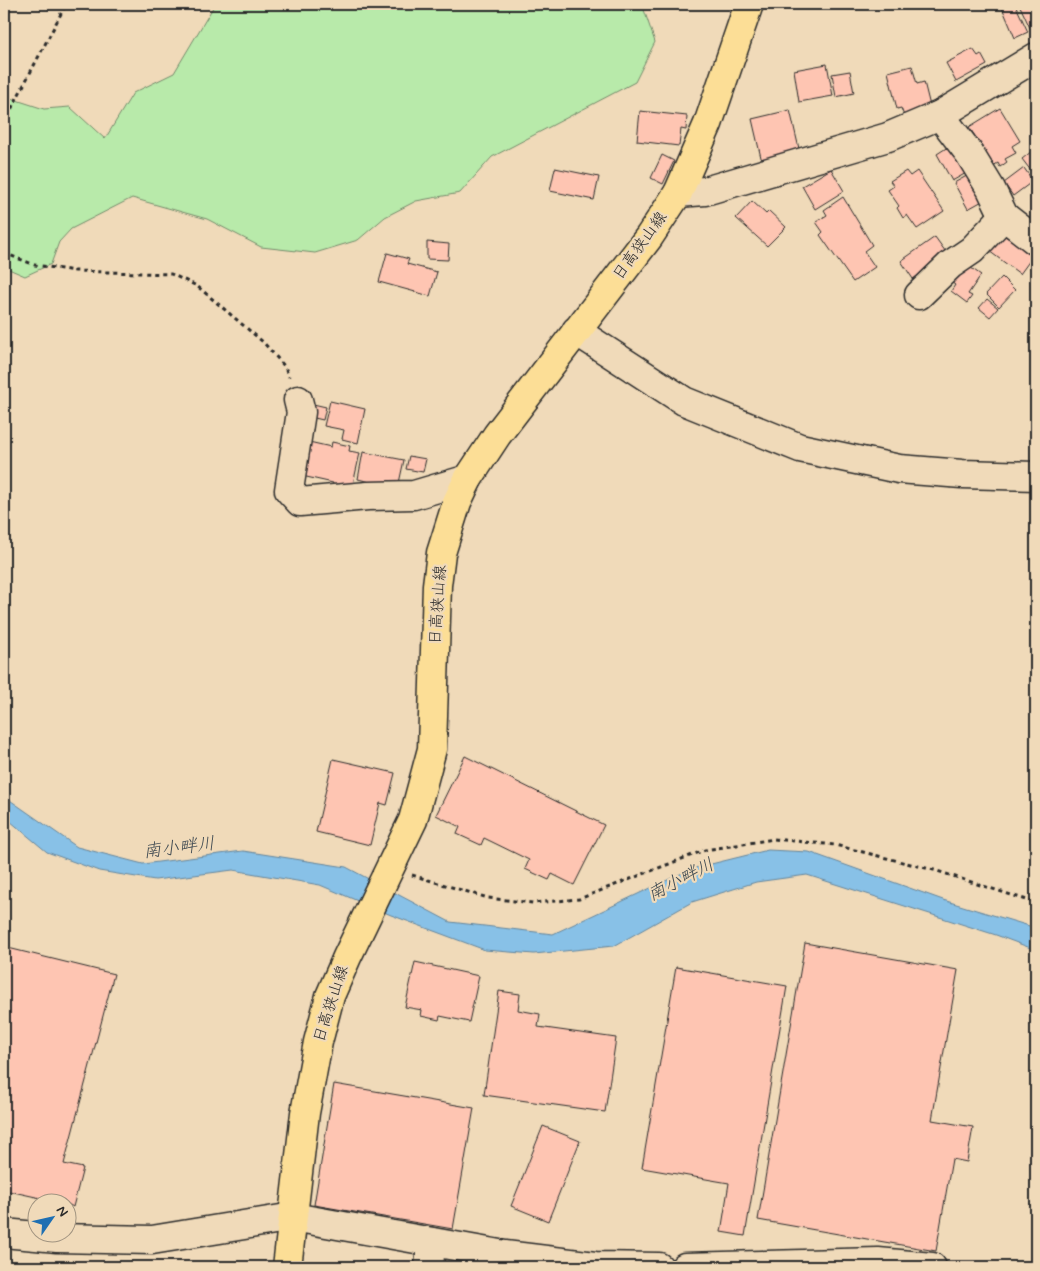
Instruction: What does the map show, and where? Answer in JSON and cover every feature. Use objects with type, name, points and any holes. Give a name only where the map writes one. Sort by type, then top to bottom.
[{"type":"main road","name":"日高狭山線","points":[[287,1267],[305,1113],[318,1042],[330,996],[347,956],[413,820],[432,749],[435,711],[435,630],[440,561],[448,527],[457,502],[468,479],[497,436],[649,237],[678,193],[708,124],[749,4]]},
{"type":"street","points":[[678,193],[705,191],[766,175],[888,137],[940,115],[1036,57]]},
{"type":"street","points":[[940,115],[991,189],[1004,216],[1036,241]]},
{"type":"street","points":[[919,295],[950,266],[972,250],[1004,216]]},
{"type":"street","points":[[576,331],[684,401],[800,448],[899,469],[962,474],[1036,476]]},
{"type":"street","points":[[298,400],[301,412],[289,490],[300,502],[368,496],[414,495],[468,479]]},
{"type":"street","points":[[4,1233],[57,1238],[152,1240],[293,1217],[430,1255],[505,1255],[595,1266],[659,1267]]},
{"type":"street","points":[[685,1267],[878,1262],[932,1267]]},
{"type":"path","points":[[4,123],[66,4]]},
{"type":"path","points":[[4,253],[35,266],[75,271],[171,274],[197,286],[263,342],[285,367],[298,400]]},
{"type":"path","points":[[390,868],[488,898],[533,903],[580,899],[705,850],[774,839],[834,845],[934,870],[1036,903]]},
{"type":"green space","points":[[215,4],[642,4],[655,42],[635,82],[492,157],[460,193],[416,201],[385,217],[358,240],[315,253],[261,247],[207,219],[132,198],[71,229],[59,242],[51,264],[25,276],[4,267],[4,108],[10,98],[44,109],[70,107],[105,139],[133,93],[174,73]]},
{"type":"water","name":"南小畔川","points":[[4,796],[77,847],[143,864],[243,851],[346,867],[450,922],[553,934],[691,869],[768,850],[809,852],[943,900],[1036,928],[1036,950],[996,935],[807,875],[756,882],[692,902],[614,946],[534,954],[485,950],[391,915],[320,885],[233,870],[155,880],[99,871],[47,852],[4,816]]},
{"type":"building","points":[[1015,4],[1028,32],[1015,38],[1001,5]]},
{"type":"building","points":[[1019,4],[1036,4],[1036,27],[1031,30]]},
{"type":"building","points":[[973,49],[978,56],[981,54],[987,65],[956,82],[946,63]]},
{"type":"building","points":[[827,64],[833,96],[799,102],[794,70]]},
{"type":"building","points":[[912,66],[917,84],[924,82],[930,106],[919,108],[920,112],[904,116],[901,108],[897,109],[888,72]]},
{"type":"building","points":[[850,71],[854,93],[836,97],[832,74]]},
{"type":"building","points":[[1000,108],[1020,141],[1012,146],[1016,153],[1005,159],[1007,162],[1000,167],[998,163],[986,170],[973,148],[980,144],[969,127]]},
{"type":"building","points":[[790,110],[800,153],[762,162],[752,119]]},
{"type":"building","points":[[640,111],[687,116],[686,130],[681,129],[679,146],[637,141]]},
{"type":"building","points":[[951,145],[970,171],[952,181],[937,154]]},
{"type":"building","points":[[1036,148],[1036,175],[1035,176],[1022,159]]},
{"type":"building","points":[[662,155],[674,161],[663,184],[651,178]]},
{"type":"building","points":[[555,168],[599,177],[594,200],[550,191]]},
{"type":"building","points":[[1024,168],[1033,181],[1013,196],[1004,183]]},
{"type":"building","points":[[831,169],[844,191],[815,209],[802,186]]},
{"type":"building","points":[[906,171],[910,176],[917,171],[944,211],[917,229],[907,215],[903,218],[897,208],[899,206],[888,190],[894,186],[890,181]]},
{"type":"building","points":[[972,173],[986,199],[968,209],[954,183]]},
{"type":"building","points":[[843,197],[872,245],[864,251],[875,267],[853,282],[820,235],[823,232],[816,222],[827,215],[824,210]]},
{"type":"building","points":[[752,201],[766,214],[769,211],[786,227],[767,246],[736,218]]},
{"type":"building","points":[[1001,233],[1033,256],[1020,274],[989,251]]},
{"type":"building","points":[[935,237],[948,255],[913,279],[901,261]]},
{"type":"building","points":[[427,242],[449,244],[448,260],[427,259]]},
{"type":"building","points":[[387,253],[409,259],[407,264],[437,272],[430,296],[379,282]]},
{"type":"building","points":[[964,263],[981,275],[968,294],[972,296],[967,303],[951,291],[955,285],[951,282]]},
{"type":"building","points":[[1002,277],[1015,290],[999,307],[986,294]]},
{"type":"building","points":[[987,299],[998,308],[990,317],[979,308]]},
{"type":"building","points":[[330,401],[365,409],[358,443],[342,439],[344,430],[324,426]]},
{"type":"building","points":[[309,403],[326,407],[323,420],[306,416]]},
{"type":"building","points":[[309,442],[331,447],[332,442],[350,446],[349,451],[360,453],[351,493],[331,492],[333,483],[302,476]]},
{"type":"building","points":[[363,452],[404,460],[399,483],[393,481],[391,489],[358,479]]},
{"type":"building","points":[[409,456],[426,459],[423,472],[406,469]]},
{"type":"building","points":[[465,756],[604,825],[574,885],[552,874],[549,880],[525,869],[529,860],[484,838],[481,845],[457,834],[460,827],[436,815]]},
{"type":"building","points":[[333,759],[395,773],[387,805],[380,803],[370,845],[316,832]]},
{"type":"building","points":[[805,943],[958,970],[932,1120],[973,1127],[967,1162],[952,1159],[936,1251],[758,1220]]},
{"type":"building","points":[[4,947],[114,974],[64,1164],[83,1168],[76,1194],[28,1195],[4,1190]]},
{"type":"building","points":[[415,962],[479,976],[469,1022],[440,1016],[439,1020],[421,1016],[422,1010],[405,1007]]},
{"type":"building","points":[[676,967],[787,986],[745,1236],[721,1232],[729,1183],[642,1168]]},
{"type":"building","points":[[499,991],[520,994],[518,1010],[540,1014],[538,1027],[616,1038],[605,1112],[484,1095]]},
{"type":"building","points":[[334,1084],[474,1108],[453,1229],[314,1205]]},
{"type":"building","points":[[543,1126],[580,1141],[548,1221],[511,1206]]}]
